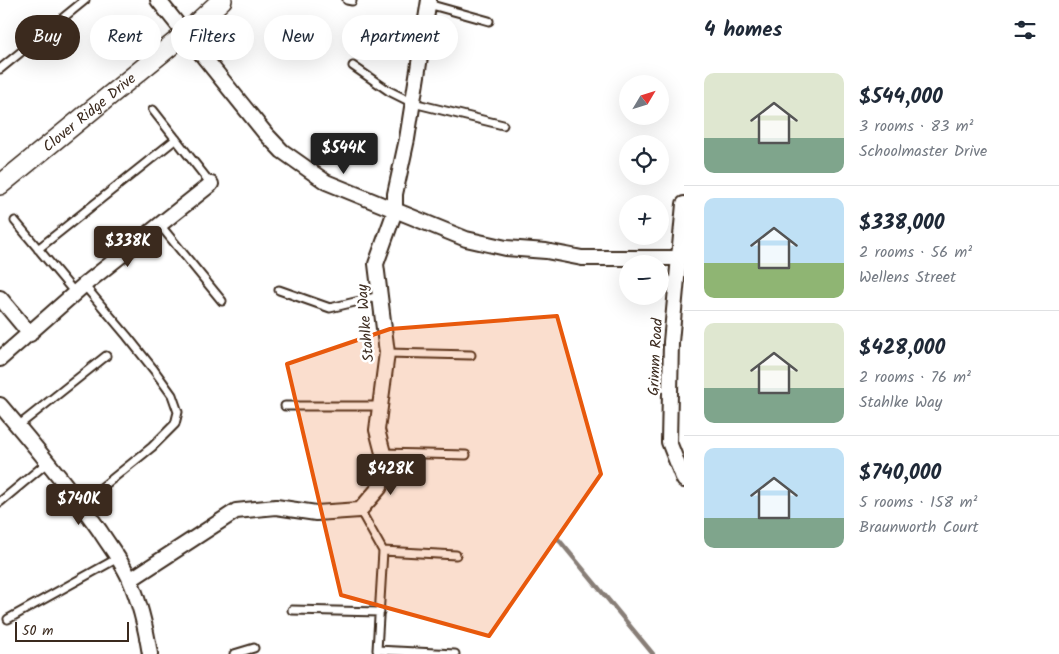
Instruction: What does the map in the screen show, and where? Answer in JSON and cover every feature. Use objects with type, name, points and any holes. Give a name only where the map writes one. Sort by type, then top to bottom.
[{"type":"street","points":[[158,0],[171,16]]},
{"type":"street","name":"Clover Ridge Drive","points":[[206,15],[222,0]]},
{"type":"street","name":"Stahlke Way","points":[[360,510],[380,487],[383,453],[377,430],[387,354],[376,264],[395,211],[395,194],[407,139],[429,2]]},
{"type":"street","name":"Clover Ridge Drive","points":[[0,185],[171,45]]},
{"type":"street","points":[[206,60],[265,133],[282,151],[326,182],[395,211],[466,239],[506,248],[546,251],[582,258],[681,258]]},
{"type":"street","points":[[0,359],[79,289],[211,184]]},
{"type":"street","name":"Grimm Road","points":[[684,204],[681,258],[671,342],[668,442],[684,480]]},
{"type":"street","points":[[0,298],[30,334]]},
{"type":"street","points":[[0,405],[48,462],[118,558],[130,580],[146,633],[150,654]]},
{"type":"street","points":[[130,580],[236,511],[276,507],[316,513],[360,510]]},
{"type":"lane","points":[[0,70],[85,0]]},
{"type":"lane","points":[[429,2],[489,21]]},
{"type":"lane","points":[[353,66],[389,91],[413,103],[503,125]]},
{"type":"lane","points":[[153,110],[211,184]]},
{"type":"lane","points":[[38,249],[176,139]]},
{"type":"lane","points":[[15,221],[38,249],[128,336],[172,395],[178,412],[175,424],[157,441],[80,504]]},
{"type":"lane","points":[[160,225],[222,301]]},
{"type":"lane","points":[[279,290],[330,308],[380,296]]},
{"type":"lane","points":[[387,354],[471,355]]},
{"type":"lane","points":[[18,426],[106,356]]},
{"type":"lane","points":[[285,406],[379,406]]},
{"type":"lane","points":[[383,453],[466,455]]},
{"type":"lane","points":[[0,502],[48,462]]},
{"type":"lane","points":[[360,510],[383,551],[378,650],[455,654]]},
{"type":"lane","points":[[383,551],[456,555]]},
{"type":"lane","points":[[8,619],[118,558]]},
{"type":"lane","points":[[292,610],[380,612]]},
{"type":"lane","points":[[234,654],[254,648]]},
{"type":"highlighted area","points":[[557,316],[601,474],[489,636],[341,595],[287,364],[390,329]]},
{"type":"waterway","points":[[559,540],[653,654]]}]
